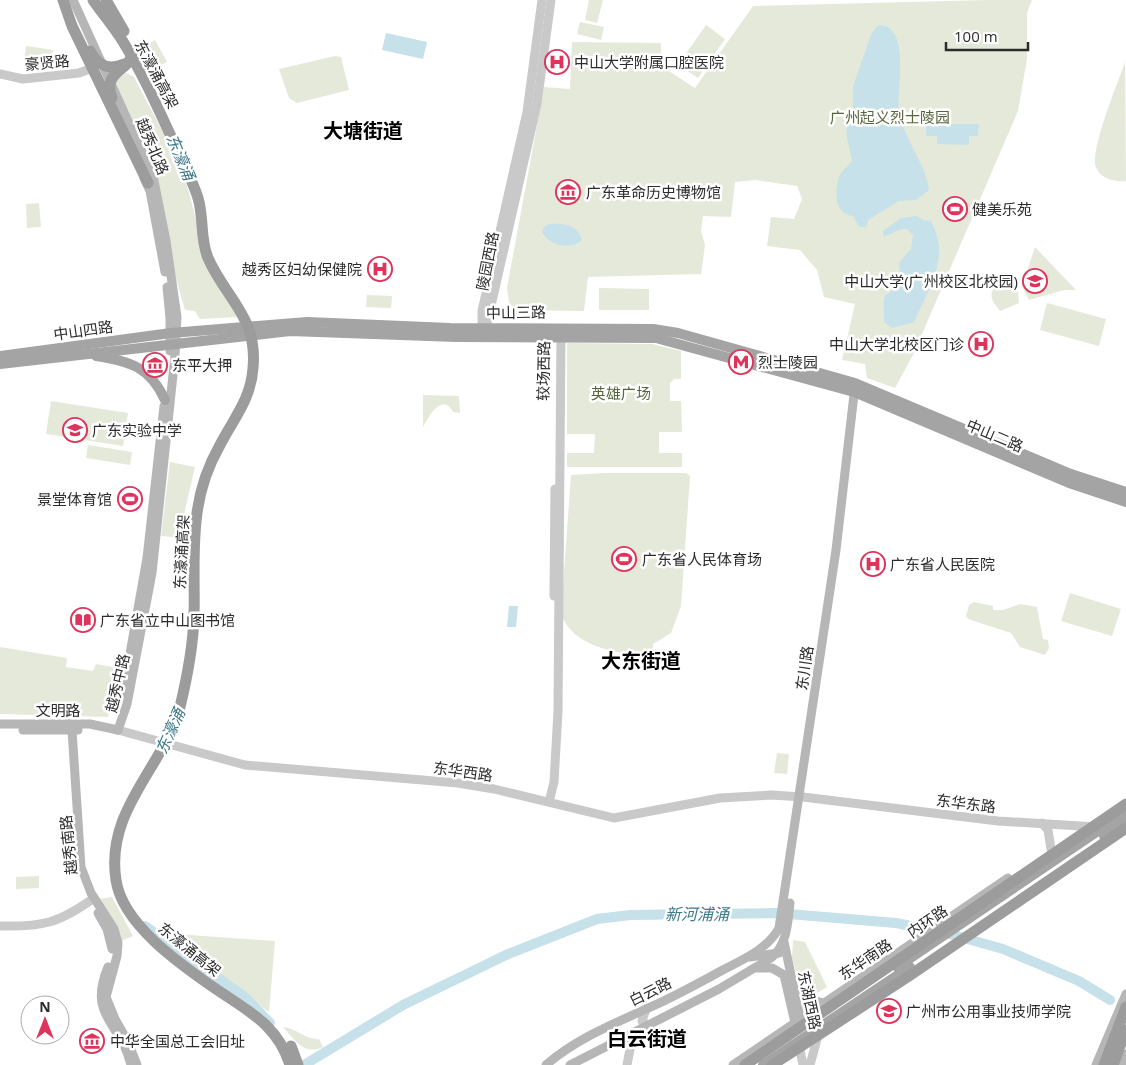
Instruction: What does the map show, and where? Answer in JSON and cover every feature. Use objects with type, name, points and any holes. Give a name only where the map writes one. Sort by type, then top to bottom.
[{"type":"highway","name":"东濠涌高架","points":[[94,0],[122,40],[190,177],[202,216],[206,254],[222,284],[246,319],[254,360],[246,401],[216,453],[199,501],[194,539],[192,638],[179,710],[169,737],[128,807],[116,856],[116,880],[122,903],[136,923],[212,986],[266,1023],[282,1044],[291,1065]]},
{"type":"highway","points":[[101,0],[107,6],[131,47],[132,54],[129,60],[114,74],[109,86],[121,122]]},
{"type":"highway","points":[[68,1],[91,52],[98,62],[113,68],[129,60]]},
{"type":"highway","points":[[68,1],[72,26],[151,183]]},
{"type":"highway","name":"东濠涌高架","points":[[107,6],[122,27],[154,87],[193,169],[208,219],[214,264],[244,313],[251,331],[254,354],[253,373],[248,398],[218,451],[200,502],[194,545],[193,636],[180,707],[166,743],[131,800],[122,827],[116,858],[118,888],[127,910],[141,928],[219,990],[250,1009],[269,1025],[282,1042],[291,1065]]},
{"type":"highway","points":[[105,71],[121,61],[124,51],[122,40]]},
{"type":"highway","points":[[105,71],[130,69],[142,78]]},
{"type":"highway","points":[[105,71],[113,81],[113,92]]},
{"type":"highway","name":"内环路","points":[[745,1065],[1124,802]]},
{"type":"highway","points":[[772,1065],[1124,832]]},
{"type":"highway","points":[[989,910],[1052,851]]},
{"type":"highway","points":[[989,910],[1056,876]]},
{"type":"highway","points":[[173,954],[260,1009],[285,1036],[298,1065]]},
{"type":"highway","points":[[1104,1065],[1126,1007]]},
{"type":"highway","points":[[1113,1065],[1126,1030]]},
{"type":"main road","name":"越秀北路","points":[[68,1],[105,71],[96,84],[139,171],[151,183]]},
{"type":"main road","name":"越秀北路","points":[[113,92],[153,176],[151,183],[169,259],[174,338]]},
{"type":"main road","name":"中山三路","points":[[174,338],[257,329],[483,331],[634,336],[663,339],[854,388]]},
{"type":"main road","name":"中山四路","points":[[0,364],[86,354],[174,338]]},
{"type":"main road","name":"中山四路","points":[[0,356],[174,338]]},
{"type":"main road","name":"越秀中路","points":[[118,730],[147,558],[174,338]]},
{"type":"main road","name":"越秀中路","points":[[118,730],[127,704],[150,588],[174,338]]},
{"type":"main road","points":[[86,354],[118,360],[141,369],[156,382],[165,400]]},
{"type":"main road","name":"中山二路","points":[[854,388],[1126,502]]},
{"type":"main road","name":"东川路","points":[[784,925],[836,550],[854,388]]},
{"type":"main road","name":"中山二路","points":[[1063,476],[1126,492]]},
{"type":"main road","name":"文明路","points":[[0,724],[69,728]]},
{"type":"main road","name":"文明路","points":[[0,730],[69,728],[96,725],[118,730]]},
{"type":"main road","name":"越秀南路","points":[[69,728],[81,867],[92,900],[107,929],[112,947],[100,988],[101,1003],[125,1047],[131,1065]]},
{"type":"main road","points":[[989,910],[1126,812],[1124,802]]},
{"type":"main road","name":"东华南路","points":[[777,1065],[823,1003],[1124,802]]},
{"type":"main road","points":[[738,1065],[801,1034],[816,1030],[881,982],[1126,821]]},
{"type":"main road","name":"东华南路","points":[[733,1065],[801,1034],[816,1030],[924,971],[1124,832]]},
{"type":"main road","name":"越秀南路","points":[[92,900],[111,922],[118,943],[117,956],[106,992],[107,1002],[128,1042],[137,1065]]},
{"type":"main road","name":"白云路","points":[[570,1065],[648,1026],[782,954],[784,925]]},
{"type":"main road","name":"白云路","points":[[549,1065],[564,1050],[581,1040],[646,1010],[746,957],[767,943],[784,925]]},
{"type":"main road","points":[[921,937],[925,961],[924,971]]},
{"type":"main road","points":[[746,957],[782,954]]},
{"type":"main road","name":"东湖西路","points":[[782,954],[795,989],[801,1034]]},
{"type":"main road","name":"东湖西路","points":[[753,969],[772,968],[784,975],[801,1034]]},
{"type":"main road","points":[[795,989],[806,998],[823,1003]]},
{"type":"main road","points":[[1096,1065],[1126,994]]},
{"type":"main road","points":[[763,1065],[801,1034]]},
{"type":"main road","points":[[1103,1048],[1116,1047],[1124,1059]]},
{"type":"street","name":"陵园西路","points":[[483,331],[482,311],[527,108],[542,0]]},
{"type":"street","name":"陵园西路","points":[[483,331],[537,104],[551,0]]},
{"type":"street","name":"豪贤路","points":[[0,74],[23,79],[105,71]]},
{"type":"street","points":[[527,108],[537,104]]},
{"type":"street","name":"较场西路","points":[[549,802],[560,333]]},
{"type":"street","name":"东华西路","points":[[118,730],[254,766],[441,781],[494,789],[614,818],[720,798],[759,795],[801,796]]},
{"type":"street","name":"东华东路","points":[[801,796],[998,821],[1098,827],[1124,832]]},
{"type":"street","points":[[921,937],[939,934],[959,921],[1098,827],[1108,811]]},
{"type":"street","points":[[1042,823],[1048,830],[1052,851]]},
{"type":"street","points":[[925,961],[976,926],[1124,832]]},
{"type":"street","points":[[0,926],[45,925],[92,900]]},
{"type":"street","points":[[646,1010],[642,1021],[648,1026]]},
{"type":"street","points":[[810,1065],[816,1030]]},
{"type":"street","points":[[627,1065],[633,1033]]},
{"type":"street","name":"东湖西路","points":[[801,1034],[803,1065]]},
{"type":"street","name":"东湖西路","points":[[801,1034],[810,1065]]},
{"type":"green space","points":[[589,0],[603,0],[597,23],[585,20]]},
{"type":"green space","name":"广州起义烈士陵园","points":[[1032,0],[1027,13],[1027,59],[1018,111],[913,355],[895,388],[867,378],[865,364],[842,360],[855,304],[824,297],[817,270],[800,250],[767,246],[771,217],[794,219],[802,199],[797,186],[755,180],[735,182],[731,217],[703,216],[701,231],[705,245],[701,274],[588,277],[584,311],[510,310],[507,288],[544,87],[570,89],[572,42],[661,43],[661,66],[695,88],[753,6]]},
{"type":"green space","points":[[580,22],[604,27],[601,40],[577,34]]},
{"type":"green space","points":[[706,25],[725,39],[698,78],[678,65]]},
{"type":"green space","points":[[155,40],[167,62],[154,69],[142,48]]},
{"type":"green space","points":[[26,46],[53,50],[50,65],[24,61]]},
{"type":"green space","points":[[335,56],[341,57],[349,90],[297,103],[289,98],[279,69]]},
{"type":"green space","points":[[1125,62],[1126,181],[1122,181],[1104,177],[1096,167],[1095,158],[1101,131]]},
{"type":"green space","points":[[127,73],[134,77],[179,163],[198,228],[239,317],[200,319],[195,311],[185,310],[173,269],[160,203],[157,174],[115,89],[118,79]]},
{"type":"green space","points":[[39,203],[41,227],[27,228],[26,204]]},
{"type":"green space","points":[[1035,247],[1076,290],[1064,290],[1029,300],[1022,286]]},
{"type":"green space","points":[[1005,284],[1014,292],[1018,291],[1019,303],[1000,311],[991,296],[995,287]]},
{"type":"green space","points":[[599,288],[649,289],[649,310],[599,310]]},
{"type":"green space","points":[[367,295],[392,296],[391,308],[366,307]]},
{"type":"green space","points":[[1047,303],[1106,319],[1099,346],[1040,330]]},
{"type":"green space","name":"英雄广场","points":[[567,343],[652,344],[681,351],[681,379],[674,379],[670,383],[670,401],[681,401],[682,432],[659,432],[659,453],[682,453],[682,467],[567,467],[567,453],[594,453],[595,434],[567,434]]},
{"type":"green space","points":[[423,395],[459,396],[460,413],[453,412],[449,406],[444,404],[440,405],[423,427]]},
{"type":"green space","points":[[51,401],[128,413],[123,446],[46,434]]},
{"type":"green space","points":[[88,445],[132,452],[130,465],[86,458]]},
{"type":"green space","points":[[170,462],[195,467],[185,510],[183,538],[161,536]]},
{"type":"green space","name":"广东省人民体育场","points":[[686,473],[690,476],[681,606],[671,633],[653,644],[653,657],[600,648],[576,635],[567,626],[561,614],[571,475]]},
{"type":"green space","points":[[1070,593],[1121,609],[1112,636],[1061,621]]},
{"type":"green space","points":[[974,602],[993,606],[993,610],[1003,610],[1020,604],[1037,607],[1043,639],[1048,640],[1049,648],[1045,655],[1020,647],[1011,633],[968,619],[966,616],[969,605]]},
{"type":"green space","points":[[0,647],[67,658],[66,667],[93,671],[96,664],[118,668],[108,717],[0,714]]},
{"type":"green space","points":[[777,753],[789,754],[787,774],[774,773]]},
{"type":"green space","points":[[39,876],[39,888],[16,889],[16,877]]},
{"type":"green space","points":[[112,897],[133,936],[121,941],[97,899]]},
{"type":"green space","points":[[176,934],[275,941],[269,1012],[175,944]]},
{"type":"green space","points":[[793,940],[805,942],[827,987],[814,995],[800,986],[792,958]]},
{"type":"green space","points":[[283,1027],[293,1029],[309,1038],[319,1039],[323,1047],[310,1050],[305,1048]]},
{"type":"water","points":[[878,25],[888,27],[895,35],[899,46],[899,108],[901,119],[909,141],[924,171],[929,190],[916,200],[899,201],[868,220],[866,227],[859,227],[853,216],[847,214],[839,207],[836,196],[837,183],[840,175],[852,161],[846,131],[849,120],[853,115],[853,86],[871,35]]},
{"type":"water","points":[[386,33],[427,42],[423,59],[382,50]]},
{"type":"water","points":[[926,124],[979,124],[978,136],[969,136],[969,145],[937,144],[937,136],[926,136]]},
{"type":"water","points":[[917,216],[923,220],[931,221],[937,235],[939,248],[936,273],[914,322],[892,328],[884,322],[884,298],[885,295],[891,292],[894,284],[901,281],[899,263],[911,249],[913,235],[907,229],[883,236],[883,231],[901,218]]},
{"type":"water","points":[[560,224],[574,228],[582,240],[566,246],[554,243],[544,236],[542,231],[545,226]]},
{"type":"water","points":[[509,606],[518,606],[516,627],[507,627]]},
{"type":"waterway","name":"新河浦涌","points":[[304,1065],[403,1005],[506,955],[597,919],[630,915],[777,913],[896,923],[946,933],[1003,949],[1079,981],[1110,1000]]},
{"type":"waterway","name":"东濠涌","points":[[145,926],[245,997],[270,1023]]},
{"type":"place","name":"中山大学附属口腔医院","points":[[557,62]]},
{"type":"place","name":"广东革命历史博物馆","points":[[568,192]]},
{"type":"place","name":"健美乐苑","points":[[955,209]]},
{"type":"place","name":"越秀区妇幼保健院","points":[[380,269]]},
{"type":"place","name":"中山大学(广州校区北校园)","points":[[1035,281]]},
{"type":"place","name":"中山大学北校区门诊","points":[[981,344]]},
{"type":"place","name":"烈士陵园","points":[[741,362]]},
{"type":"place","name":"东平大押","points":[[155,365]]},
{"type":"place","name":"广东实验中学","points":[[75,430]]},
{"type":"place","name":"景堂体育馆","points":[[130,499]]},
{"type":"place","name":"广东省人民体育场","points":[[624,559]]},
{"type":"place","name":"广东省人民医院","points":[[873,564]]},
{"type":"place","name":"广东省立中山图书馆","points":[[83,620]]},
{"type":"place","name":"广州市公用事业技师学院","points":[[889,1011]]},
{"type":"place","name":"中华全国总工会旧址","points":[[92,1041]]},
{"type":"district","name":"大塘街道","points":[[363,130]]},
{"type":"district","name":"大东街道","points":[[641,660]]},
{"type":"district","name":"白云街道","points":[[647,1038]]}]
